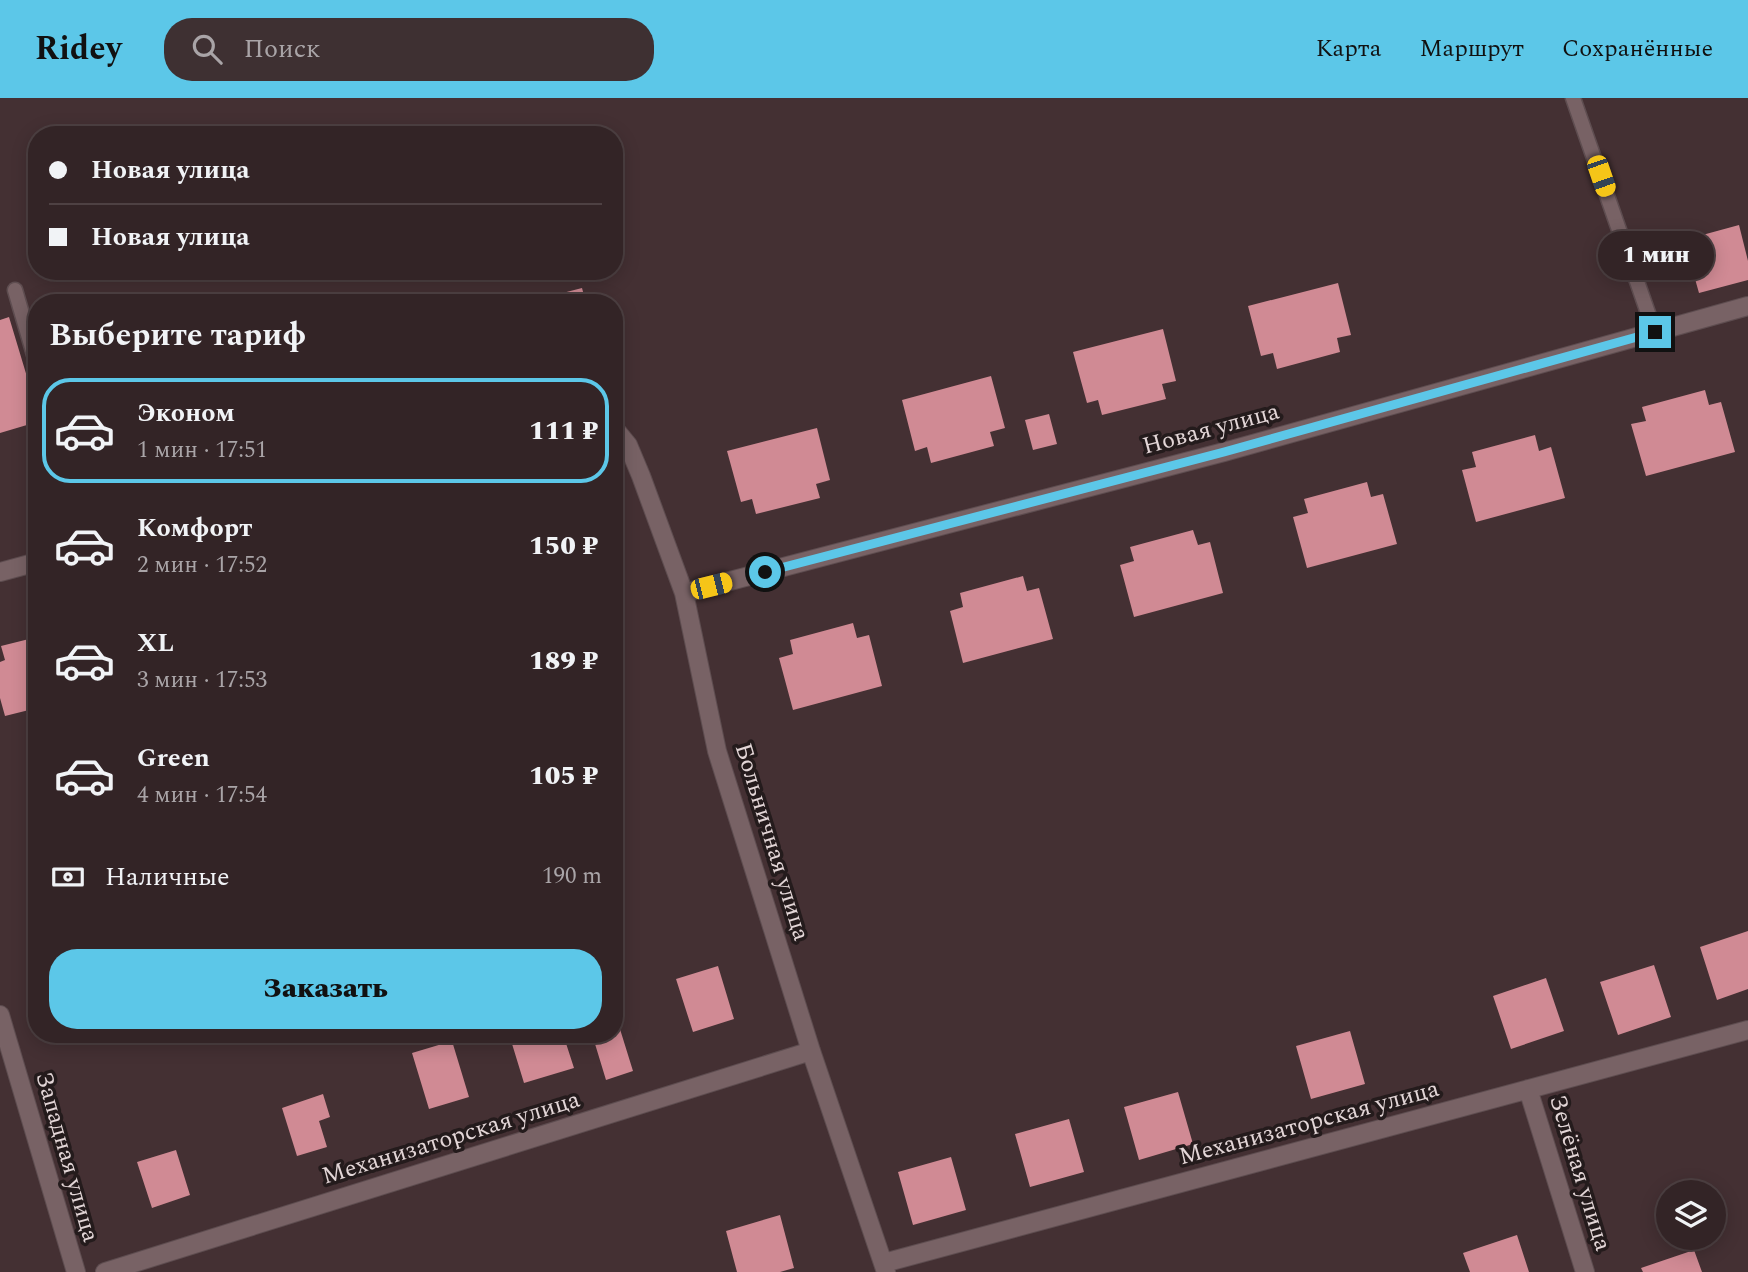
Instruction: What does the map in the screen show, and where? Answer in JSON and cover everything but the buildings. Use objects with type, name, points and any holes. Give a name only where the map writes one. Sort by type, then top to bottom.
[{"type":"street","name":"Новая улица","points":[[684,593],[1224,452],[1748,306]]},
{"type":"street","name":"Больничная улица","points":[[623,439],[637,466],[684,593],[718,751],[811,1051],[885,1268]]},
{"type":"street","points":[[0,572],[28,564]]},
{"type":"street","name":"Западная улица","points":[[0,1015],[76,1272]]},
{"type":"street","name":"Механизаторская улица","points":[[885,1268],[1748,1030]]},
{"type":"street","name":"Механизаторская улица","points":[[106,1272],[811,1051]]},
{"type":"street","name":"Зелёная улица","points":[[1528,1089],[1585,1272]]},
{"type":"lane","points":[[1573,98],[1655,332]]},
{"type":"lane","points":[[15,290],[28,334]]},
{"type":"route","points":[[765,572],[1224,452],[1655,332]]}]
